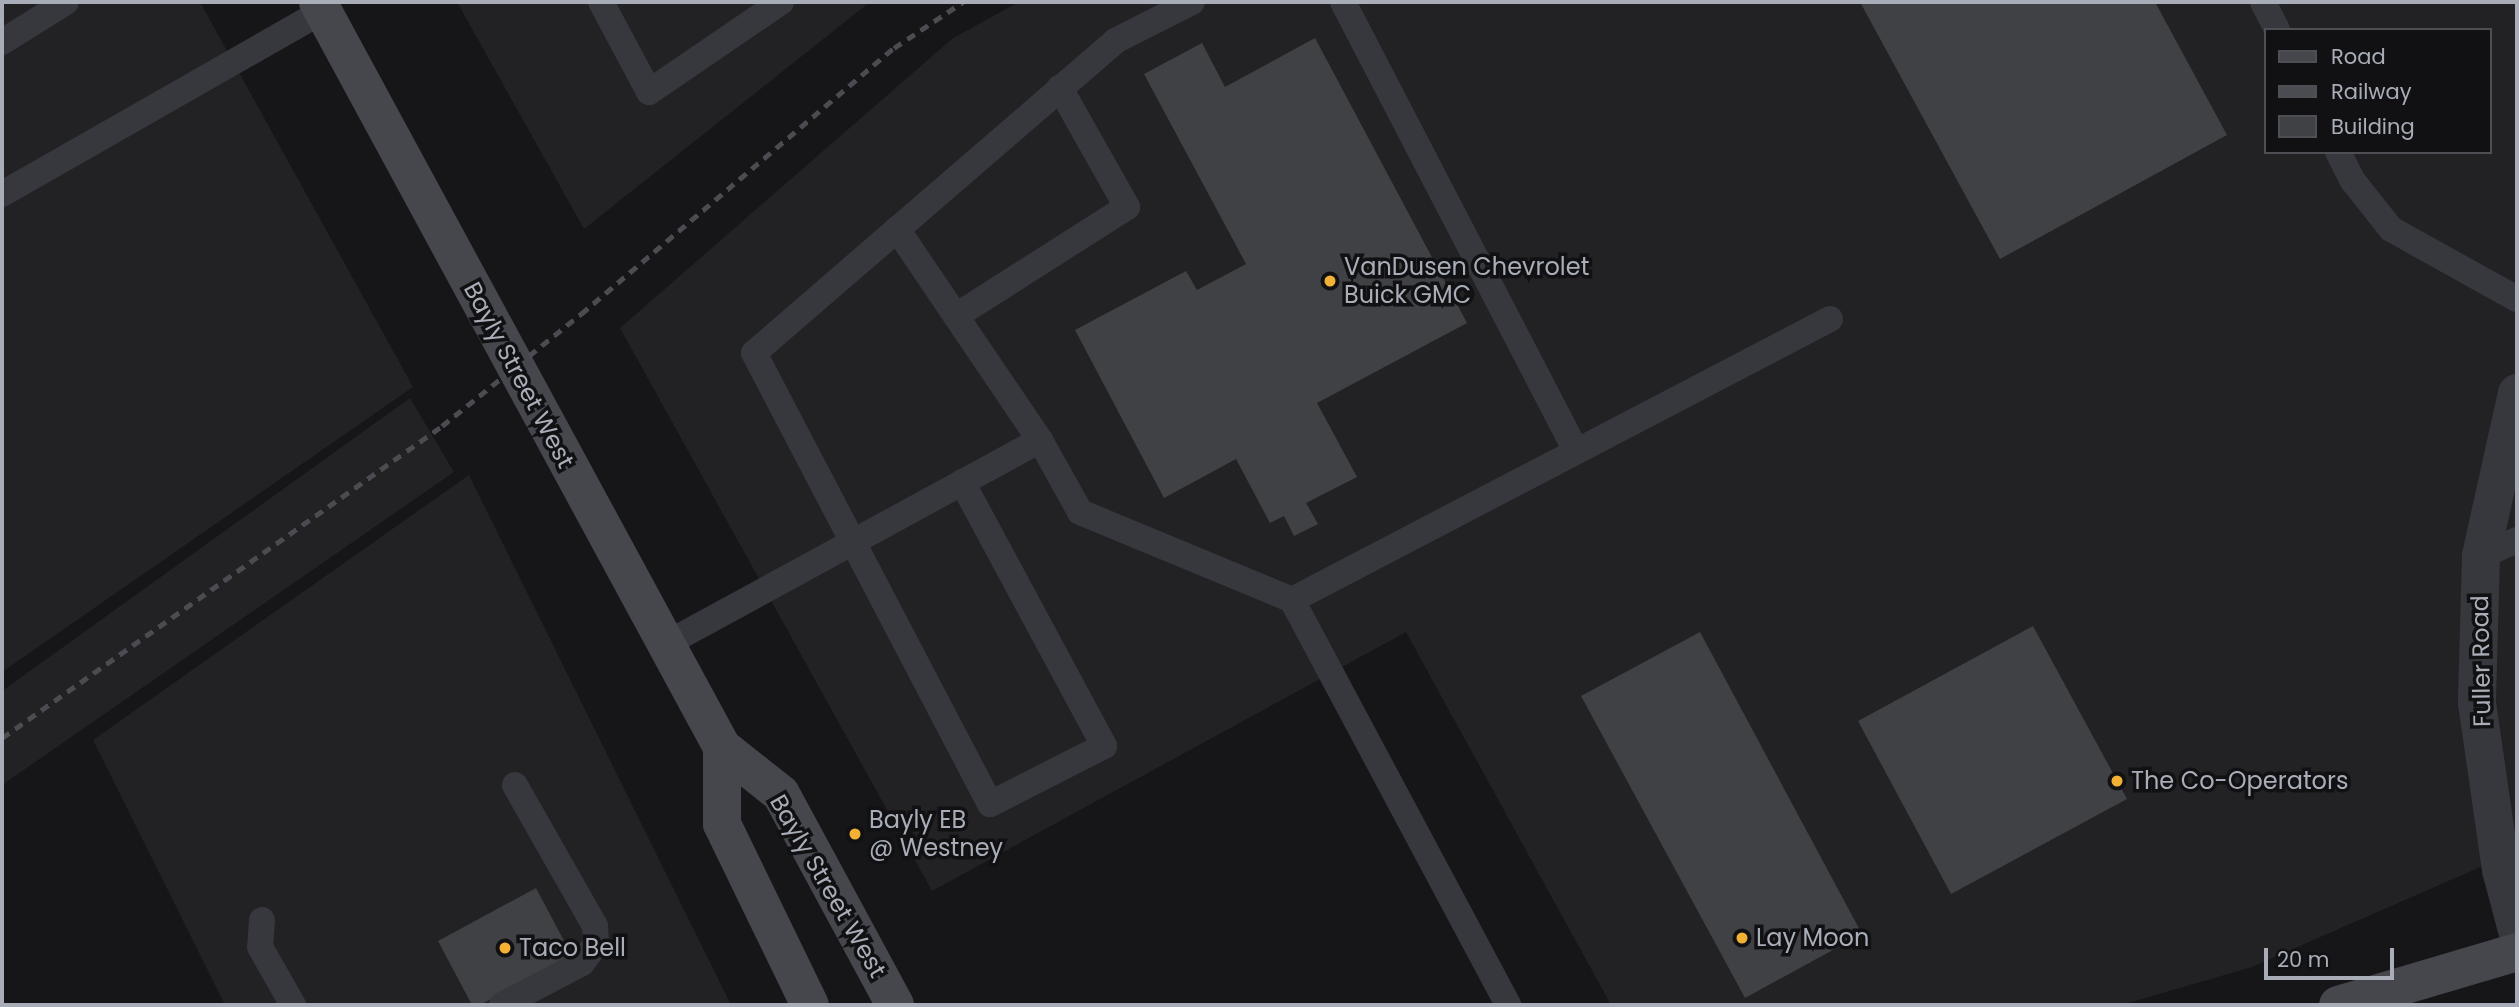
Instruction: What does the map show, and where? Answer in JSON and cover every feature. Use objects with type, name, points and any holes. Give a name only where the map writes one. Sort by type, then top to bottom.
[{"type":"main road","name":"Bayly Street West","points":[[321,7],[722,747],[781,794],[895,1005]]},
{"type":"main road","name":"Bayly Street West","points":[[722,747],[722,824],[810,1005]]},
{"type":"main road","points":[[2338,1005],[2401,996],[2517,952]]},
{"type":"street","name":"Fuller Road","points":[[2517,393],[2481,556],[2477,703],[2501,870],[2517,930]]},
{"type":"lane","points":[[2,42],[65,2]]},
{"type":"lane","points":[[601,2],[649,92],[781,2]]},
{"type":"lane","points":[[962,482],[1104,746],[990,804],[855,541],[754,354],[1115,41],[1192,2]]},
{"type":"lane","points":[[1343,2],[1576,452]]},
{"type":"lane","points":[[2263,2],[2276,28]]},
{"type":"lane","points":[[2,194],[321,7]]},
{"type":"lane","points":[[956,316],[1127,207],[1060,89]]},
{"type":"lane","points":[[2339,154],[2353,181],[2391,229],[2517,299]]},
{"type":"lane","points":[[898,229],[1040,440],[1080,512],[1292,600],[1508,1005]]},
{"type":"lane","points":[[1292,600],[1830,319]]},
{"type":"lane","points":[[666,644],[1040,440]]},
{"type":"lane","points":[[2481,556],[2517,540]]},
{"type":"lane","points":[[502,1005],[582,963],[596,944],[595,926],[515,785]]},
{"type":"lane","points":[[262,920],[260,947],[293,1005]]},
{"type":"shaded area","points":[[2,2],[200,2],[413,387],[2,672]]},
{"type":"shaded area","points":[[457,2],[870,2],[584,229]]},
{"type":"shaded area","points":[[1019,2],[2517,2],[2517,851],[2252,967],[2121,1005],[1611,1005],[1406,632],[932,891],[620,328],[953,38]]},
{"type":"shaded area","points":[[410,398],[454,472],[2,785],[2,691]]},
{"type":"shaded area","points":[[469,475],[731,1005],[225,1005],[93,740]]},
{"type":"building","points":[[1860,2],[2155,2],[2227,135],[2000,259]]},
{"type":"building","name":"VanDusen Chevrolet Buick GMC","points":[[1315,38],[1467,323],[1317,403],[1357,477],[1306,503],[1318,524],[1294,536],[1284,516],[1270,523],[1236,459],[1164,498],[1075,330],[1186,271],[1197,290],[1246,264],[1144,74],[1202,43],[1225,87]]},
{"type":"building","points":[[2033,626],[2127,799],[1951,894],[1858,721]]},
{"type":"building","points":[[1700,632],[1862,934],[1745,998],[1581,696]]},
{"type":"building","name":"Taco Bell","points":[[536,888],[572,956],[480,1005],[472,1005],[438,941]]},
{"type":"railway","points":[[2,738],[442,426],[581,314],[894,48],[963,2]]},
{"type":"place","name":"VanDusen Chevrolet Buick GMC","points":[[1330,281]]},
{"type":"place","name":"The Co-Operators","points":[[2117,781]]},
{"type":"place","name":"Bayly EB @ Westney","points":[[855,834]]},
{"type":"place","name":"Lay Moon","points":[[1742,938]]},
{"type":"place","name":"Taco Bell","points":[[505,948]]}]
